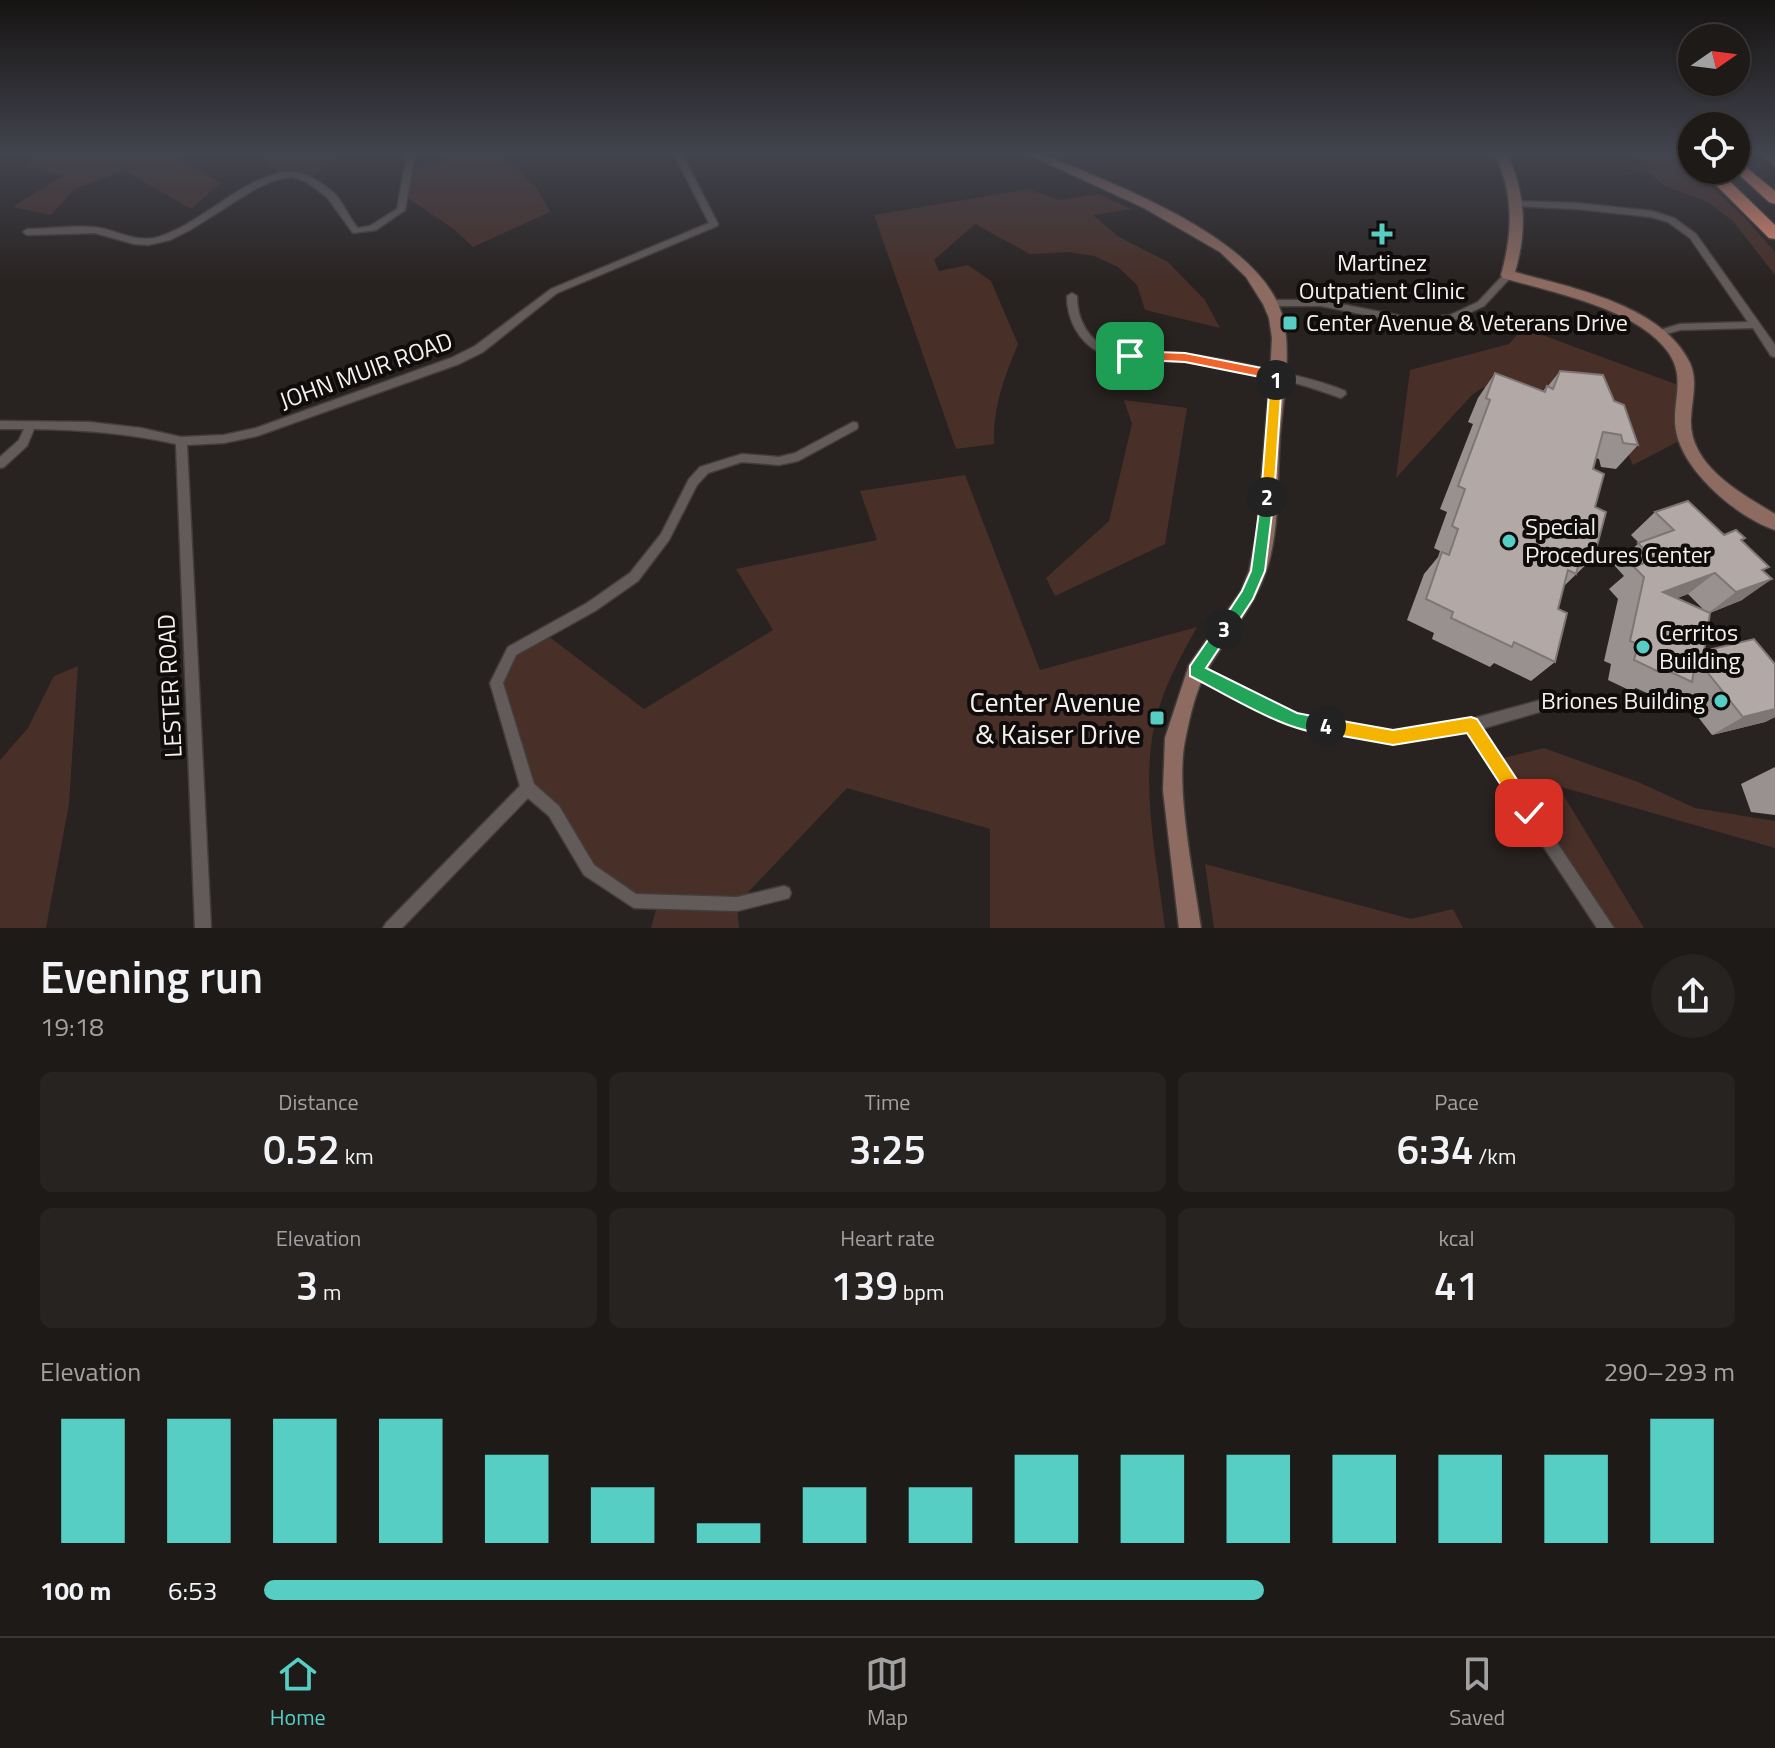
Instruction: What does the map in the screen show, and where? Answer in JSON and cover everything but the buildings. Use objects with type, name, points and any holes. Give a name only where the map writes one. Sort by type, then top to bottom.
[{"type":"highway","points":[[1737,197],[1775,234]]},
{"type":"street","points":[[27,232],[95,230],[149,242],[203,221],[234,197]]},
{"type":"street","points":[[334,197],[347,224],[356,231],[373,228],[401,210],[403,197]]},
{"type":"street","name":"JOHN MUIR ROAD","points":[[0,425],[89,426],[141,432],[181,441],[224,439],[257,432],[455,361],[479,349],[554,291],[714,224],[700,197]]},
{"type":"street","points":[[1131,197],[1198,232],[1238,261],[1270,303],[1279,338],[1265,532],[1258,571],[1248,595],[1196,671],[1175,738],[1173,790],[1190,928]]},
{"type":"street","points":[[1270,303],[1321,303],[1416,322],[1452,318],[1481,304],[1508,275],[1518,243],[1517,197]]},
{"type":"street","points":[[1519,204],[1577,206],[1652,214],[1671,220],[1693,236],[1775,353]]},
{"type":"street","points":[[1508,275],[1624,312],[1659,333],[1683,362],[1689,389],[1683,421],[1691,451],[1725,490],[1775,523]]},
{"type":"street","points":[[1072,296],[1071,313],[1087,339],[1106,352],[1185,358],[1326,387],[1341,394]]},
{"type":"street","points":[[1659,333],[1680,327],[1754,325]]},
{"type":"street","points":[[0,464],[23,443],[31,425]]},
{"type":"street","points":[[784,893],[737,904],[634,901],[589,870],[554,811],[528,788],[496,683],[512,651],[591,607],[634,577],[665,537],[693,482],[704,470],[742,458],[779,461],[798,457],[853,426]]},
{"type":"street","name":"LESTER ROAD","points":[[181,441],[203,928]]},
{"type":"street","points":[[1196,671],[1296,720],[1393,737],[1471,725],[1552,703]]},
{"type":"street","points":[[1471,725],[1606,928]]},
{"type":"street","points":[[391,928],[528,788]]},
{"type":"shaded area","points":[[28,197],[67,197],[51,215],[12,207]]},
{"type":"shaded area","points":[[171,197],[204,197],[191,209]]},
{"type":"shaded area","points":[[407,197],[542,197],[550,212],[473,247],[455,230]]},
{"type":"shaded area","points":[[979,197],[1051,197],[1059,200],[1105,197],[1132,209],[1093,215],[1119,237],[1168,262],[1205,300],[1220,328],[1145,310],[1137,285],[1118,267],[1094,256],[1068,252],[1030,254],[975,224],[934,260],[939,271],[968,265],[991,281],[1018,344],[1000,393],[994,444],[956,449],[874,215]]},
{"type":"shaded area","points":[[1695,197],[1723,197],[1747,220],[1775,252],[1775,275],[1733,221],[1707,202]]},
{"type":"shaded area","points":[[1523,328],[1689,389],[1685,438],[1633,465],[1614,423],[1564,390],[1482,388],[1396,478],[1410,370],[1509,344]]},
{"type":"shaded area","points":[[1124,400],[1187,408],[1165,544],[1055,596],[1046,578],[1109,521],[1132,424]]},
{"type":"shaded area","points":[[965,475],[1040,670],[1197,627],[1166,689],[1152,737],[1149,791],[1165,928],[990,928],[990,829],[847,788],[737,904],[739,928],[651,928],[658,902],[634,901],[589,870],[528,788],[496,683],[512,651],[543,632],[644,709],[773,630],[736,569],[877,540],[860,491]]},
{"type":"shaded area","points":[[78,666],[69,804],[46,928],[0,928],[0,760],[28,728],[54,676]]},
{"type":"shaded area","points":[[1544,748],[1638,782],[1695,808],[1775,821],[1775,848],[1558,786],[1644,928],[1606,928],[1495,760]]},
{"type":"shaded area","points":[[1205,864],[1411,919],[1453,909],[1463,928],[1214,928]]},
{"type":"place","name":"Martinez Outpatient Clinic","points":[[1382,234]]},
{"type":"place","name":"Center Avenue & Veterans Drive","points":[[1290,323]]},
{"type":"place","name":"Special Procedures Center","points":[[1509,541]]},
{"type":"place","name":"Cerritos Building","points":[[1643,647]]},
{"type":"place","name":"Briones Building","points":[[1721,701]]},
{"type":"place","name":"Center Avenue & Kaiser Drive","points":[[1157,718]]},
{"type":"route","points":[[1130,356],[1185,358],[1277,376],[1265,532],[1258,571],[1248,595],[1196,671],[1296,720],[1393,737],[1471,725],[1529,813]]}]
